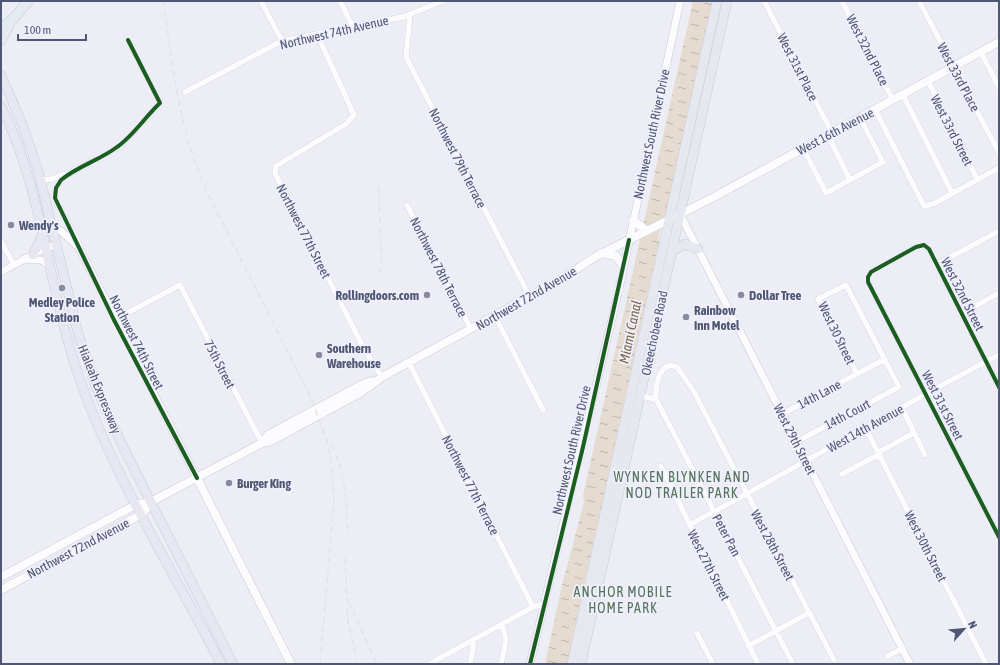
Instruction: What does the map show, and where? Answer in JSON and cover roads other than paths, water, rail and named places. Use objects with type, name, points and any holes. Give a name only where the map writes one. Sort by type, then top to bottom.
[{"type":"highway","points":[[1,29],[10,22],[28,1]]},
{"type":"highway","name":"Okeechobee Road","points":[[572,664],[666,221],[717,1]]},
{"type":"highway","name":"Okeechobee Road","points":[[582,664],[727,1]]},
{"type":"highway","points":[[1,40],[8,29],[10,22]]},
{"type":"highway","points":[[672,251],[685,244],[698,249]]},
{"type":"main road","name":"West 16th Avenue","points":[[666,221],[999,42]]},
{"type":"main road","name":"Hialeah Expressway","points":[[1,75],[20,119],[41,179],[79,337],[91,372],[112,423],[233,664]]},
{"type":"main road","name":"Hialeah Expressway","points":[[1,106],[24,164],[42,231],[67,340],[86,396],[106,444],[221,664]]},
{"type":"main road","name":"Northwest 72nd Avenue","points":[[1,577],[137,504],[152,502],[197,478],[262,443],[268,436],[302,416],[361,385],[382,377],[530,297],[602,253],[666,221]]},
{"type":"main road","points":[[635,223],[644,233]]},
{"type":"main road","points":[[33,254],[42,231]]},
{"type":"main road","points":[[602,253],[616,256],[623,266]]},
{"type":"main road","name":"Northwest 74th Street","points":[[197,478],[291,664]]},
{"type":"main road","name":"Northwest 72nd Avenue","points":[[1,590],[142,514],[152,502]]},
{"type":"main road","points":[[50,563],[55,555],[73,544],[76,537]]},
{"type":"main road","points":[[20,567],[25,577]]},
{"type":"street","points":[[261,1],[282,41]]},
{"type":"street","points":[[340,1],[353,27]]},
{"type":"street","name":"Northwest 74th Avenue","points":[[185,92],[282,41],[410,15],[443,1]]},
{"type":"street","name":"Northwest South River Drive","points":[[530,664],[583,447],[629,240],[635,223],[680,1]]},
{"type":"street","name":"West 31st Place","points":[[764,1],[830,134],[850,180]]},
{"type":"street","name":"West 32nd Place","points":[[842,1],[893,100]]},
{"type":"street","name":"West 33rd Place","points":[[919,1],[999,153]]},
{"type":"street","name":"Northwest 79th Terrace","points":[[410,15],[406,57],[530,297]]},
{"type":"street","name":"Northwest 77th Street","points":[[317,34],[354,115],[346,124],[276,166],[274,173],[364,348],[382,377]]},
{"type":"street","points":[[41,179],[51,180],[63,174],[70,174],[118,146],[129,138],[141,121],[160,103],[128,40]]},
{"type":"street","points":[[981,52],[999,88]]},
{"type":"street","name":"West 33rd Street","points":[[928,81],[977,179]]},
{"type":"street","name":"West 32nd Place","points":[[903,94],[952,193]]},
{"type":"street","points":[[875,109],[924,206],[933,204],[999,168]]},
{"type":"street","points":[[803,148],[826,193],[883,162],[860,118]]},
{"type":"street","name":"Northwest 74th Street","points":[[70,174],[61,180],[56,189],[56,201],[75,245],[197,478]]},
{"type":"street","name":"Northwest 78th Terrace","points":[[407,204],[471,329]]},
{"type":"street","name":"West 29th Street","points":[[680,214],[910,664]]},
{"type":"street","name":"Northwest 74th Street","points":[[62,215],[79,244],[75,245]]},
{"type":"street","points":[[42,231],[54,230],[75,245]]},
{"type":"street","points":[[936,265],[999,231]]},
{"type":"street","points":[[1,241],[14,265]]},
{"type":"street","points":[[1,272],[33,254],[57,244]]},
{"type":"street","name":"West 32nd Street","points":[[868,282],[868,277],[871,272],[916,247],[924,245],[931,254],[960,314],[999,387]]},
{"type":"street","points":[[24,259],[40,260],[49,266]]},
{"type":"street","name":"West 31st Street","points":[[868,282],[927,394],[999,537]]},
{"type":"street","name":"75th Street","points":[[114,320],[180,285],[262,443]]},
{"type":"street","name":"West 30 Street","points":[[856,374],[818,299],[846,285],[885,359]]},
{"type":"street","points":[[960,314],[999,293]]},
{"type":"street","points":[[495,316],[543,410]]},
{"type":"street","name":"West 14th Avenue","points":[[689,525],[999,355]]},
{"type":"street","name":"14th Lane","points":[[782,414],[885,359]]},
{"type":"street","name":"14th Court","points":[[796,442],[899,387],[885,359]]},
{"type":"street","name":"Northwest 77th Terrace","points":[[409,362],[533,606]]},
{"type":"street","name":"West 28th Street","points":[[656,399],[656,381],[663,370],[673,366],[680,372],[693,390],[746,495],[834,660]]},
{"type":"street","points":[[641,396],[656,399]]},
{"type":"street","name":"Peter Pan","points":[[656,399],[793,664]]},
{"type":"street","points":[[902,408],[925,455]]},
{"type":"street","name":"West 30th Street","points":[[866,428],[986,664]]},
{"type":"street","points":[[842,474],[914,433]]},
{"type":"street","name":"West 27th Street","points":[[661,466],[758,664]]},
{"type":"street","points":[[429,664],[533,606],[544,604]]},
{"type":"street","points":[[748,646],[809,613]]},
{"type":"street","points":[[501,624],[506,632],[506,640],[501,664]]},
{"type":"street","points":[[697,633],[713,664]]},
{"type":"street","points":[[470,664],[473,640]]},
{"type":"street","points":[[888,656],[903,648]]},
{"type":"street","points":[[440,658],[443,664]]},
{"type":"water","name":"Miami Canal","points":[[693,1],[712,1],[668,204],[658,238],[660,244],[657,251],[567,664],[545,664],[562,585],[584,502],[583,496]]},
{"type":"railway","points":[[163,1],[178,98],[183,122],[197,169],[207,192],[311,398],[328,444],[332,466],[334,500],[320,664]]},
{"type":"railway","points":[[379,187],[381,251],[380,273]]},
{"type":"railway","points":[[332,445],[340,467],[345,489],[347,535]]},
{"type":"railway","points":[[345,558],[348,622],[357,661]]},
{"type":"railway","points":[[349,602],[377,664]]},
{"type":"place","name":"Wendy's","points":[[11,225]]},
{"type":"place","name":"Medley Police Station","points":[[62,288]]},
{"type":"place","name":"Rollingdoors.com","points":[[427,295]]},
{"type":"place","name":"Dollar Tree","points":[[741,295]]},
{"type":"place","name":"Rainbow Inn Motel","points":[[686,317]]},
{"type":"place","name":"Southern Warehouse","points":[[319,355]]},
{"type":"place","name":"Burger King","points":[[229,483]]},
{"type":"district","name":"WYNKEN BLYNKEN AND NOD TRAILER PARK","points":[[682,486]]},
{"type":"district","name":"ANCHOR MOBILE HOME PARK","points":[[623,600]]}]
